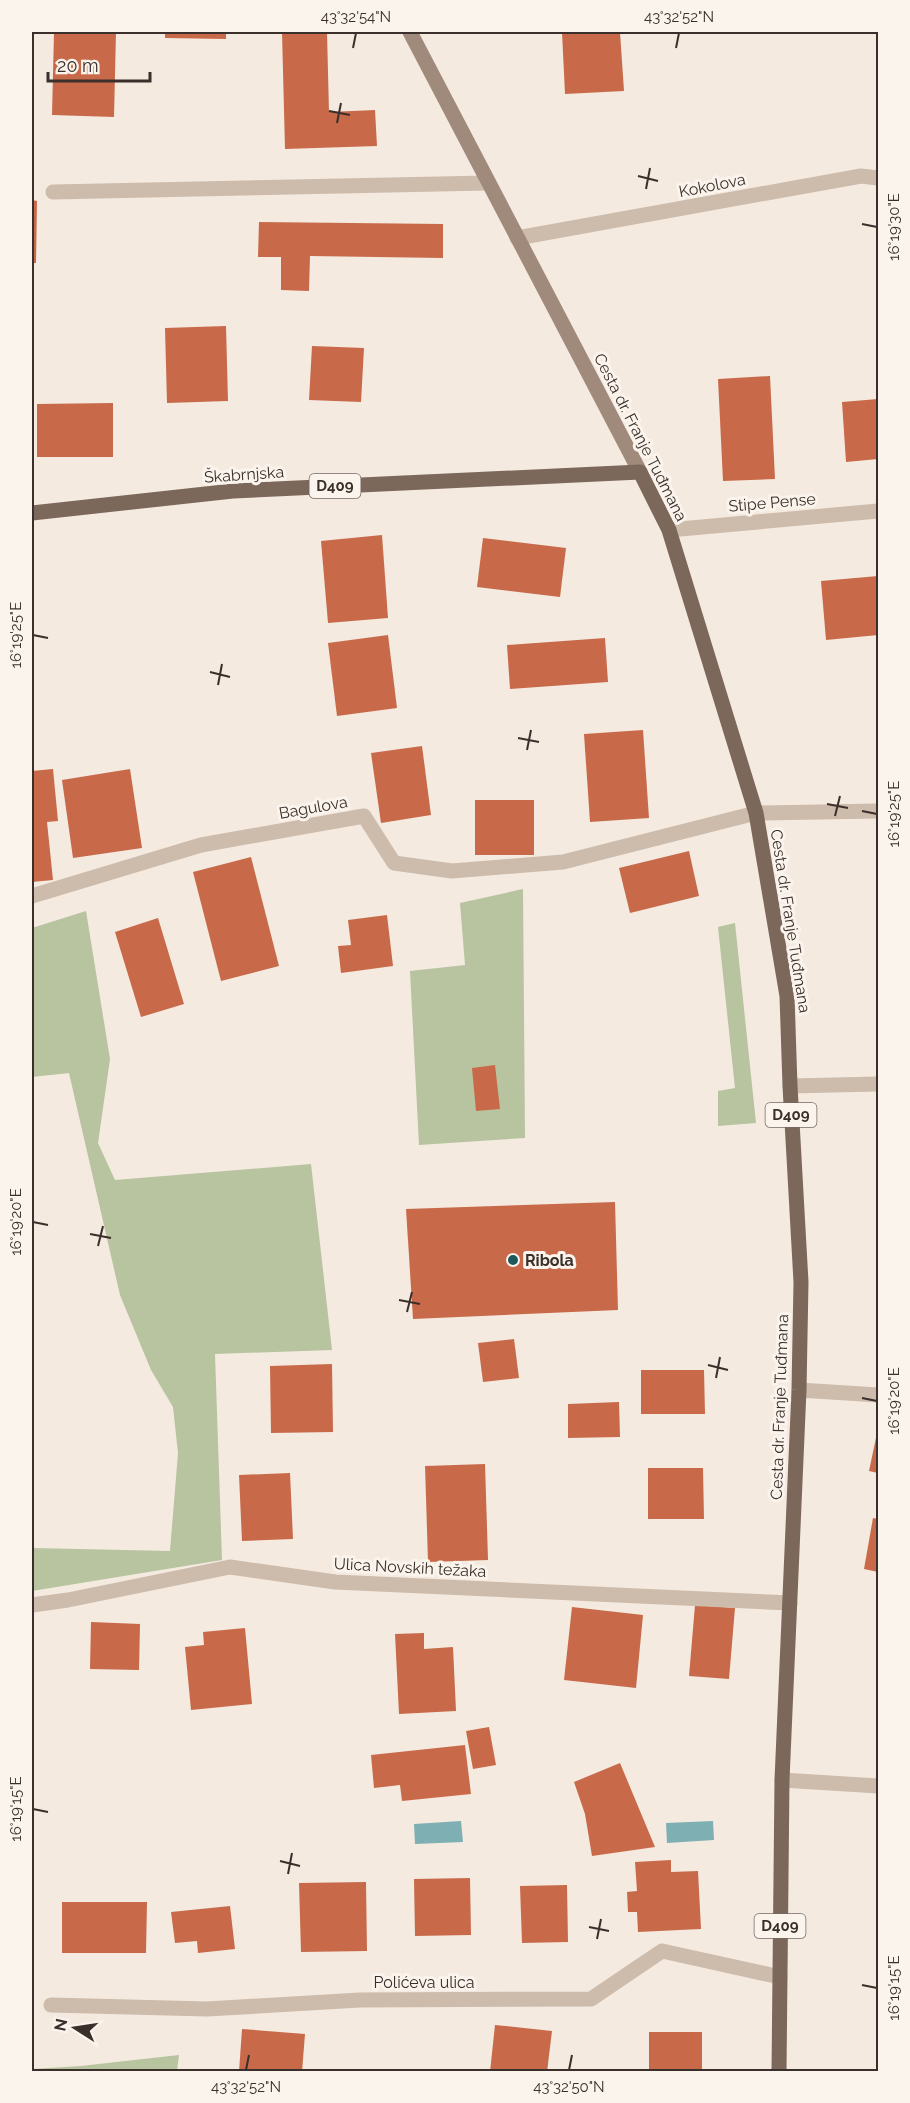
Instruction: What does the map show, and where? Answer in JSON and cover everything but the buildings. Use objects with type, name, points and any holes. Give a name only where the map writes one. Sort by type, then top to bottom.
[{"type":"main road","name":"Cesta dr. Franje Tuđmana","points":[[410,32],[669,530],[756,813],[787,996],[801,1282],[800,1390],[782,1780],[779,2072]]},
{"type":"main road","name":"Škabrnjska","points":[[32,513],[233,491],[640,472]]},
{"type":"street","name":"Kokolova","points":[[517,238],[861,176],[879,178]]},
{"type":"street","points":[[53,192],[488,183]]},
{"type":"street","name":"Stipe Pense","points":[[669,530],[879,511]]},
{"type":"street","points":[[756,813],[879,811]]},
{"type":"street","name":"Bagulova","points":[[32,896],[201,845],[364,816],[394,863],[452,871],[563,862],[756,813]]},
{"type":"street","points":[[790,1086],[879,1084]]},
{"type":"street","points":[[800,1390],[879,1395]]},
{"type":"street","name":"Ulica Novskih težaka","points":[[32,1605],[68,1600],[230,1567],[335,1582],[790,1603]]},
{"type":"street","points":[[782,1780],[879,1786]]},
{"type":"street","name":"Polićeva ulica","points":[[51,2005],[207,2009],[360,2001],[591,1999],[662,1951],[780,1977]]},
{"type":"green space","points":[[523,889],[525,1138],[419,1145],[410,971],[465,965],[460,903]]},
{"type":"green space","points":[[86,911],[110,1059],[98,1143],[115,1180],[311,1164],[332,1350],[215,1354],[222,1560],[32,1591],[32,1548],[170,1551],[178,1453],[173,1407],[151,1370],[120,1295],[69,1073],[32,1077],[32,928]]},
{"type":"green space","points":[[735,923],[756,1123],[718,1126],[718,1091],[735,1088],[718,927]]},
{"type":"green space","points":[[179,2055],[177,2071],[32,2071],[32,2069]]},
{"type":"water","points":[[461,1821],[463,1842],[415,1844],[414,1824]]},
{"type":"water","points":[[713,1821],[714,1840],[667,1843],[666,1823]]},
{"type":"place","name":"Ribola","points":[[513,1260]]}]
